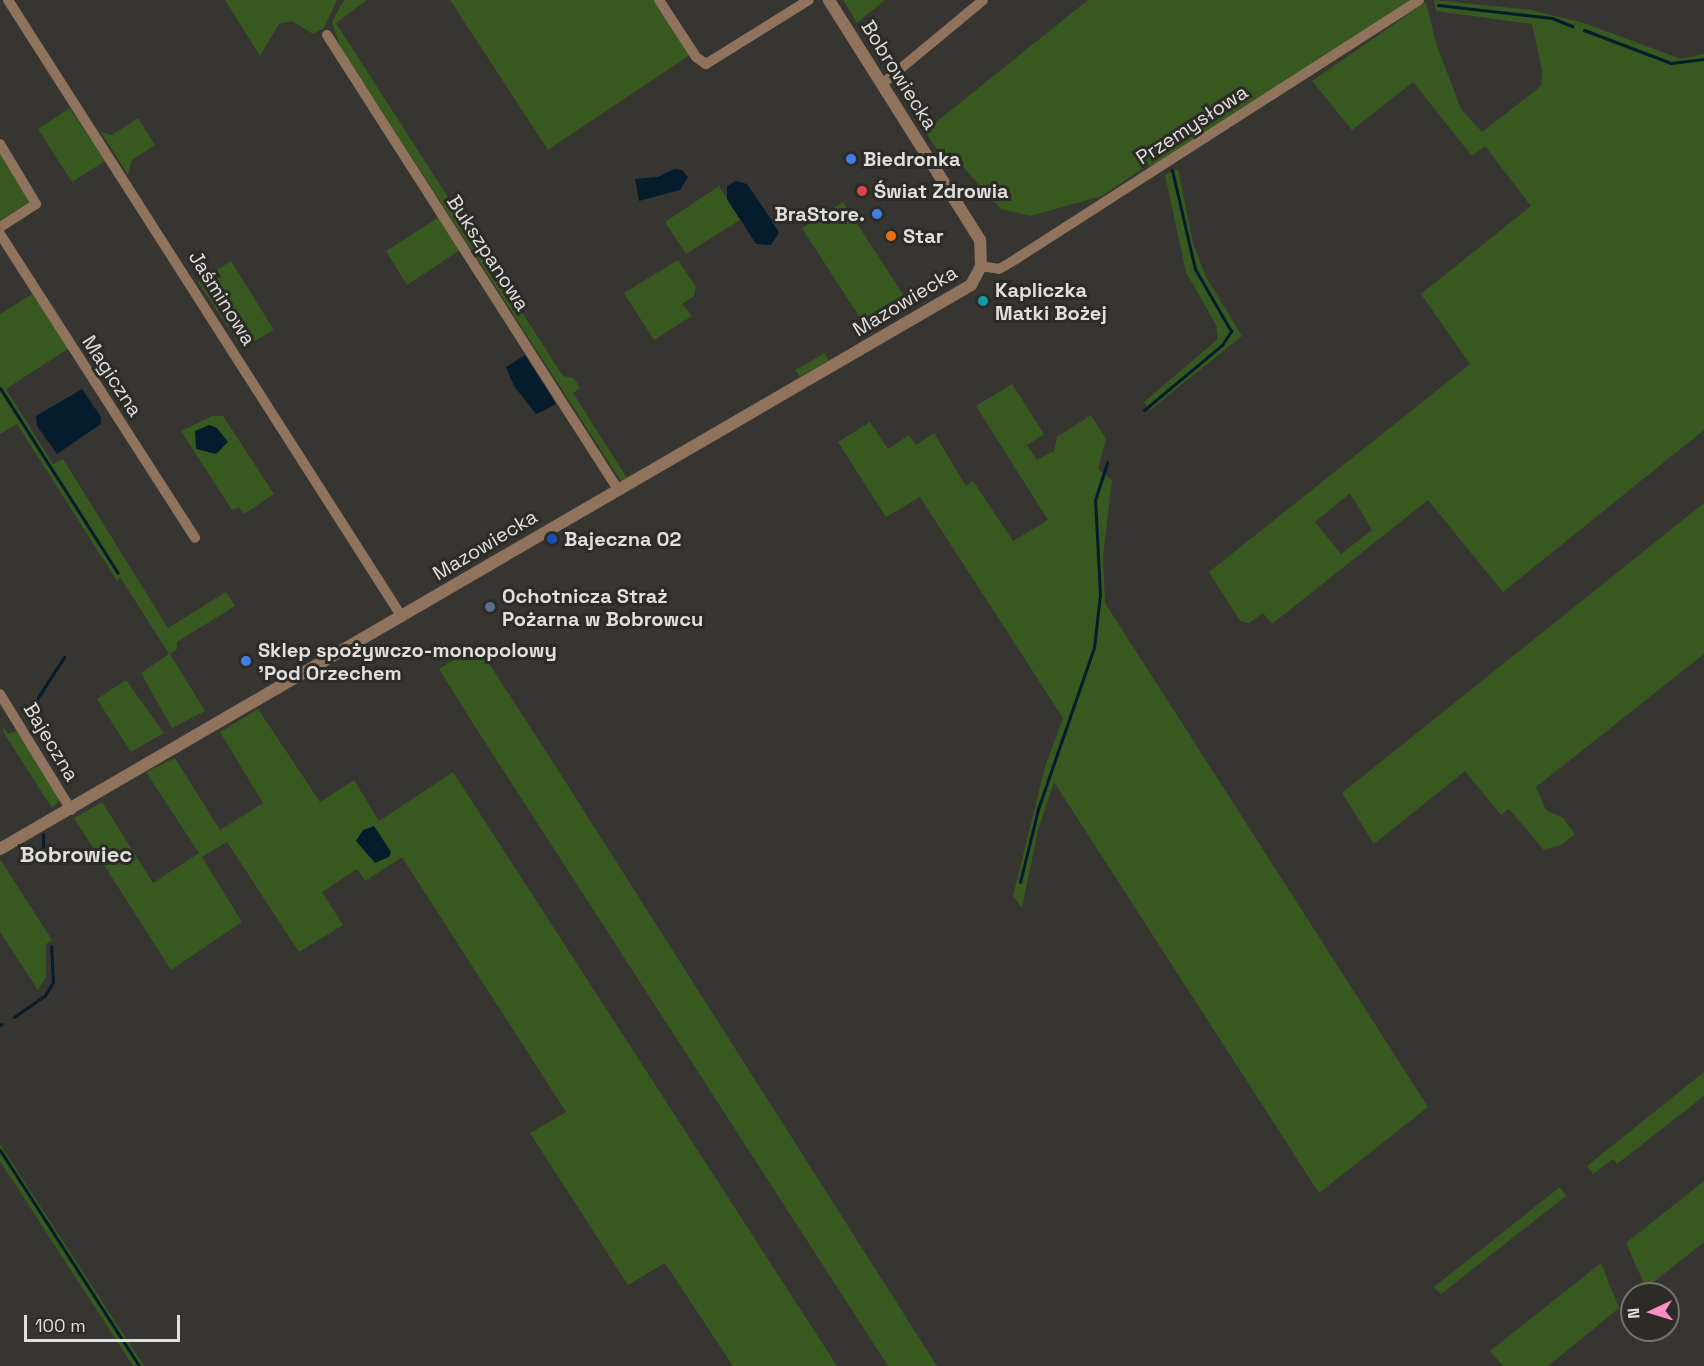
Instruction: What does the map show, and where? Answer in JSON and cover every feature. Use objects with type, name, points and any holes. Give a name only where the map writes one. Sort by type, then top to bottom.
[{"type":"street","name":"Jaśminowa","points":[[8,0],[402,617]]},
{"type":"street","points":[[658,0],[696,57],[706,64],[808,0]]},
{"type":"street","name":"Bobrowiecka","points":[[829,0],[976,234],[981,266]]},
{"type":"street","points":[[882,84],[983,0]]},
{"type":"street","name":"Przemysłowa","points":[[981,266],[999,269],[1016,259],[1419,0]]},
{"type":"street","name":"Bukszpanowa","points":[[327,35],[619,491]]},
{"type":"street","points":[[0,144],[35,200],[36,207],[0,227]]},
{"type":"street","name":"Magiczna","points":[[0,234],[195,538]]},
{"type":"street","name":"Mazowiecka","points":[[0,849],[71,810],[971,285],[981,266]]},
{"type":"street","name":"Bajeczna","points":[[0,694],[71,810]]},
{"type":"green space","points":[[225,0],[337,0],[324,28],[313,34],[292,21],[279,24],[260,56]]},
{"type":"green space","points":[[344,0],[367,0],[336,23],[563,376],[574,378],[580,388],[573,393],[627,478],[621,481],[340,46],[332,22]]},
{"type":"green space","points":[[450,0],[655,0],[690,55],[548,150]]},
{"type":"green space","points":[[843,0],[885,0],[857,23]]},
{"type":"green space","points":[[1088,0],[1410,0],[1151,169],[1148,165],[1102,196],[1030,216],[1001,209],[955,158],[945,163],[925,131]]},
{"type":"green space","points":[[1434,0],[1531,10],[1584,23],[1681,59],[1704,54],[1704,430],[1503,592],[1428,500],[1272,624],[1263,613],[1249,623],[1240,621],[1209,572],[1470,364],[1421,294],[1531,206],[1485,146],[1472,156],[1413,82],[1352,130],[1312,81],[1426,2],[1436,43],[1461,109],[1482,132],[1541,86],[1542,70],[1532,24],[1436,11]],"holes":[[[1350,493],[1372,530],[1341,554],[1315,522]]]},
{"type":"green space","points":[[70,108],[105,161],[72,182],[38,129]]},
{"type":"green space","points":[[138,118],[155,145],[132,160],[128,175],[101,132],[112,135]]},
{"type":"green space","points":[[0,150],[29,202],[0,220]]},
{"type":"green space","points":[[1178,169],[1193,243],[1206,277],[1242,336],[1150,410],[1144,402],[1218,339],[1216,325],[1186,272],[1165,175]]},
{"type":"green space","points":[[719,186],[740,220],[686,254],[665,222]]},
{"type":"green space","points":[[843,202],[906,299],[864,324],[802,228]]},
{"type":"green space","points":[[439,217],[460,250],[407,285],[386,251]]},
{"type":"green space","points":[[678,260],[696,287],[694,296],[682,304],[692,316],[654,340],[624,293]]},
{"type":"green space","points":[[231,261],[274,330],[242,348],[198,282]]},
{"type":"green space","points":[[34,293],[69,348],[6,389],[53,464],[63,459],[168,628],[226,592],[235,606],[177,642],[177,649],[170,654],[205,711],[172,728],[141,673],[169,654],[120,577],[117,581],[17,424],[0,434],[0,314]]},
{"type":"green space","points":[[825,353],[829,360],[800,377],[795,370]]},
{"type":"green space","points":[[1012,384],[1044,434],[1027,445],[1037,460],[1054,451],[1057,437],[1091,415],[1106,439],[1098,469],[1112,480],[1103,557],[1105,603],[1428,1107],[1319,1193],[1054,782],[1038,830],[1022,908],[1013,896],[1045,767],[1063,718],[920,497],[886,517],[838,442],[870,422],[888,449],[909,435],[916,445],[934,433],[966,486],[973,481],[1013,541],[1048,520],[976,406]]},
{"type":"green space","points":[[212,416],[223,416],[274,494],[244,514],[239,507],[232,510],[181,431]]},
{"type":"green space","points":[[1704,503],[1704,654],[1536,787],[1546,810],[1563,818],[1575,834],[1561,845],[1544,850],[1509,809],[1501,815],[1465,771],[1374,844],[1342,793]]},
{"type":"green space","points":[[477,645],[937,1366],[888,1366],[474,725],[439,669]]},
{"type":"green space","points":[[126,680],[164,733],[131,752],[97,699]]},
{"type":"green space","points":[[258,709],[320,802],[354,780],[379,821],[453,772],[837,1366],[733,1366],[665,1263],[628,1285],[530,1133],[566,1112],[402,857],[365,881],[357,869],[322,892],[343,925],[299,952],[227,842],[202,857],[242,922],[171,970],[74,818],[102,802],[153,883],[199,853],[146,772],[175,758],[220,830],[263,803],[220,732]]},
{"type":"green space","points":[[4,728],[8,734],[17,731],[58,794],[59,802],[52,808],[2,730]]},
{"type":"green space","points":[[0,859],[52,940],[46,944],[46,977],[38,990],[0,932]]},
{"type":"green space","points":[[1704,1072],[1704,1096],[1617,1164],[1613,1159],[1593,1174],[1587,1166]]},
{"type":"green space","points":[[0,1144],[144,1366],[133,1366],[0,1161]]},
{"type":"green space","points":[[1704,1181],[1704,1242],[1654,1282],[1643,1282],[1626,1243]]},
{"type":"green space","points":[[1560,1187],[1566,1196],[1441,1294],[1434,1287]]},
{"type":"green space","points":[[1601,1263],[1619,1308],[1548,1366],[1503,1366],[1490,1351]]},
{"type":"water","points":[[674,169],[682,170],[688,177],[680,190],[639,201],[635,179],[658,177]]},
{"type":"water","points":[[736,181],[747,184],[779,233],[771,245],[756,244],[727,199],[727,186]]},
{"type":"water","points":[[525,355],[556,404],[536,414],[514,386],[506,367]]},
{"type":"water","points":[[82,389],[101,417],[101,424],[57,454],[37,426],[36,416]]},
{"type":"water","points":[[209,425],[217,428],[228,442],[216,454],[196,449],[195,431]]},
{"type":"water","points":[[374,826],[391,852],[389,857],[375,863],[356,841],[363,830]]},
{"type":"waterway","points":[[1438,5],[1552,18],[1572,26]]},
{"type":"waterway","points":[[1584,30],[1671,63],[1704,59]]},
{"type":"waterway","points":[[1144,410],[1222,345],[1231,331],[1195,269],[1172,170]]},
{"type":"waterway","points":[[0,388],[118,573]]},
{"type":"waterway","points":[[1020,882],[1038,809],[1094,647],[1100,594],[1095,500],[1107,462]]},
{"type":"waterway","points":[[36,726],[35,702],[64,657]]},
{"type":"waterway","points":[[43,834],[43,847]]},
{"type":"waterway","points":[[14,1017],[45,995],[53,982],[51,946]]},
{"type":"waterway","points":[[0,1150],[139,1366]]},
{"type":"place","name":"Biedronka","points":[[851,159]]},
{"type":"place","name":"Świat Zdrowia","points":[[862,191]]},
{"type":"place","name":"BraStore.","points":[[877,214]]},
{"type":"place","name":"Star","points":[[891,236]]},
{"type":"place","name":"Kapliczka Matki Bożej","points":[[983,301]]},
{"type":"place","name":"Bajeczna 02","points":[[552,539]]},
{"type":"place","name":"Ochotnicza Straż Pożarna w Bobrowcu","points":[[490,607]]},
{"type":"place","name":"Sklep spożywczo-monopolowy 'Pod Orzechem","points":[[246,661]]},
{"type":"district","name":"Bobrowiec","points":[[76,855]]}]
